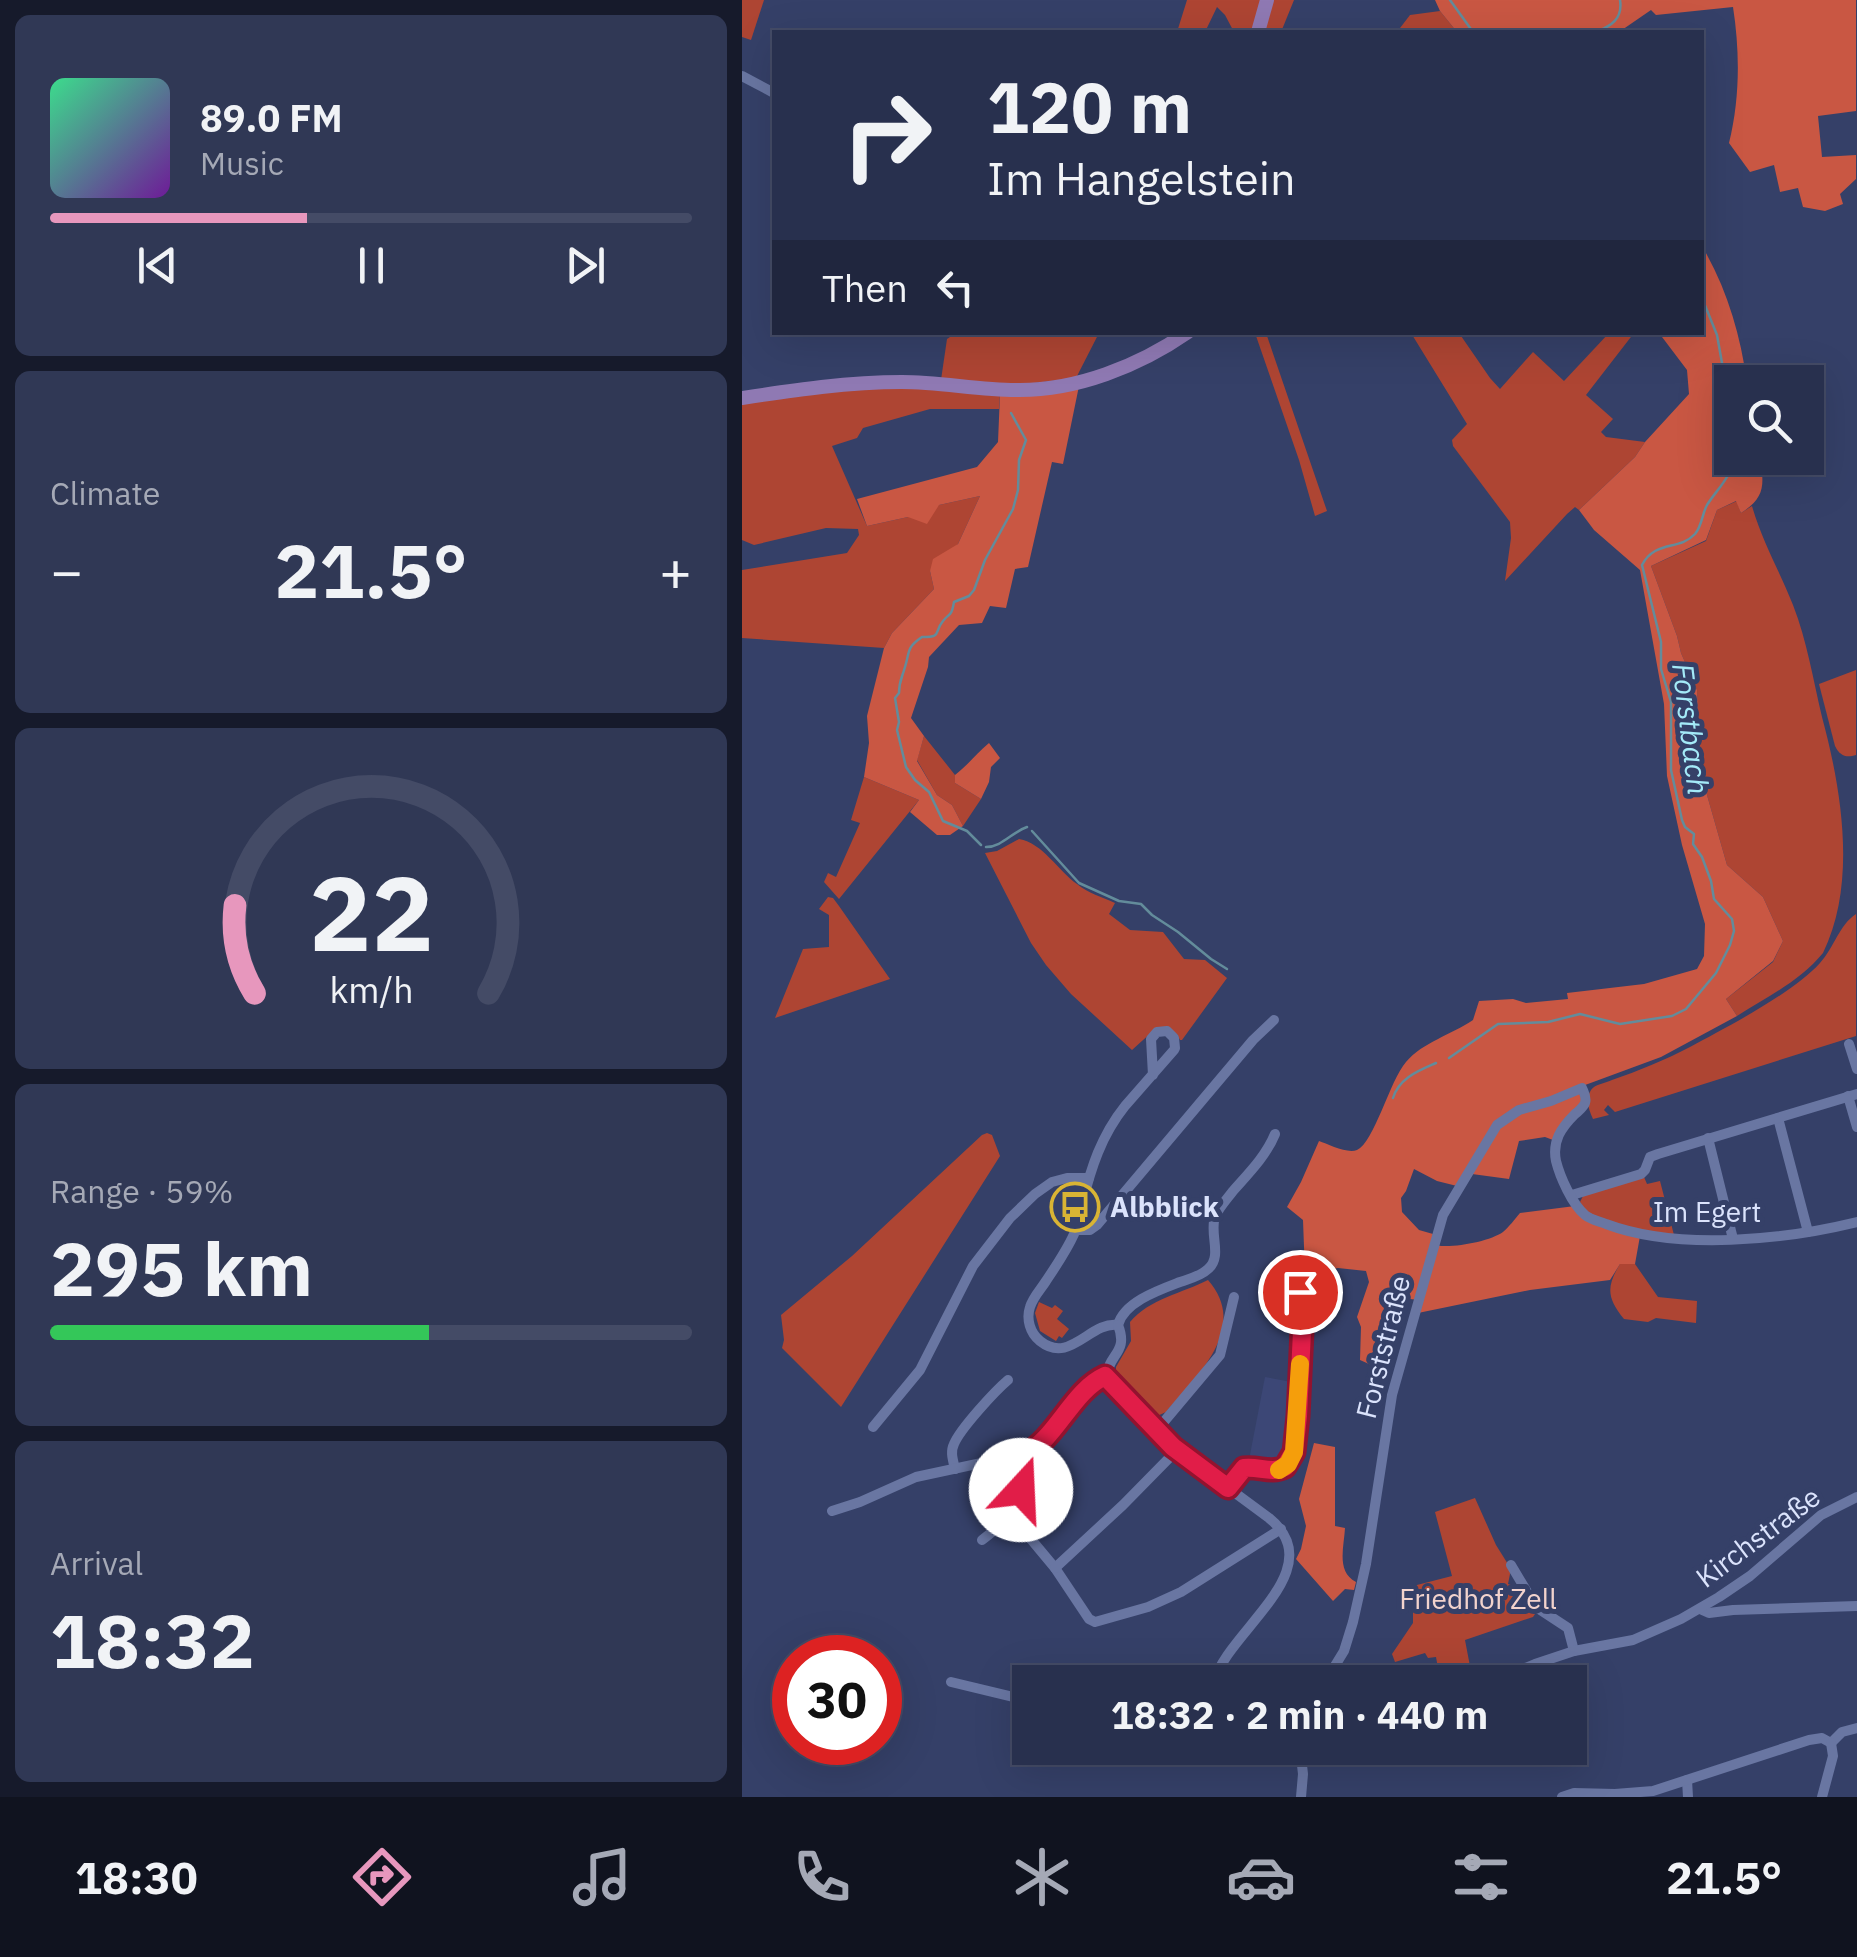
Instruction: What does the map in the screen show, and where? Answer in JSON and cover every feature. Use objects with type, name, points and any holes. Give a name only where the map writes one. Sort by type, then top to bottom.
[{"type":"main road","points":[[1259,30],[1267,0]]},
{"type":"main road","points":[[742,398],[884,382],[1017,390],[1048,388],[1124,366],[1183,335]]},
{"type":"street","points":[[742,76],[772,92]]},
{"type":"street","points":[[1076,1230],[1097,1226],[1274,1020]]},
{"type":"street","points":[[1848,1044],[1856,1069]]},
{"type":"street","points":[[1118,1326],[1105,1326],[1078,1343],[1059,1348],[1043,1343],[1031,1329],[1028,1314],[1076,1230],[1089,1178],[1108,1131],[1153,1074]]},
{"type":"street","name":"Forststraße","points":[[1336,1665],[1350,1635],[1366,1564],[1392,1394],[1443,1215],[1497,1125],[1519,1110],[1582,1088],[1586,1103],[1567,1122],[1555,1142],[1558,1167],[1572,1195]]},
{"type":"street","points":[[1572,1195],[1641,1174],[1652,1156],[1852,1095],[1856,1128]]},
{"type":"street","points":[[1778,1118],[1808,1232]]},
{"type":"street","points":[[832,1510],[916,1477],[1024,1455],[1040,1444],[1095,1382],[1106,1376],[1121,1347],[1121,1316],[1169,1286],[1211,1267],[1216,1214],[1269,1149],[1275,1134]]},
{"type":"street","points":[[1708,1138],[1733,1239]]},
{"type":"street","points":[[873,1426],[920,1370],[973,1266],[1010,1218],[1048,1184],[1063,1178],[1089,1178]]},
{"type":"street","name":"Im Egert","points":[[1572,1195],[1587,1216],[1628,1232],[1683,1240],[1808,1232],[1856,1222]]},
{"type":"street","points":[[1228,1488],[1242,1469],[1278,1470],[1292,1458],[1300,1382],[1300,1292]]},
{"type":"street","points":[[1157,1430],[1218,1358],[1234,1297]]},
{"type":"street","points":[[1106,1376],[1177,1450],[1281,1528],[1290,1546],[1285,1574],[1264,1609],[1221,1665]]},
{"type":"street","points":[[955,1468],[952,1452],[956,1440],[1008,1380]]},
{"type":"street","points":[[1054,1568],[1177,1450]]},
{"type":"street","points":[[982,1540],[1010,1514],[1023,1483],[1024,1455]]},
{"type":"street","name":"Kirchstraße","points":[[1533,1665],[1633,1640],[1700,1609],[1756,1572],[1824,1512],[1854,1500]]},
{"type":"street","points":[[1010,1514],[1092,1622],[1174,1596],[1281,1528]]},
{"type":"street","points":[[1511,1565],[1538,1609],[1568,1628],[1574,1652]]},
{"type":"street","points":[[1700,1609],[1709,1614],[1856,1606]]},
{"type":"street","points":[[952,1682],[1012,1697]]},
{"type":"street","points":[[1831,1743],[1844,1731],[1856,1728]]},
{"type":"street","points":[[1562,1797],[1574,1793],[1647,1792],[1822,1738],[1831,1743],[1834,1756],[1822,1797]]},
{"type":"street","points":[[1301,1797],[1302,1765]]},
{"type":"street","points":[[1688,1780],[1688,1797]]},
{"type":"shaded area","points":[[1435,0],[1856,0],[1856,111],[1818,116],[1822,157],[1856,155],[1856,179],[1840,194],[1843,204],[1825,211],[1803,207],[1798,188],[1780,192],[1774,165],[1750,172],[1729,143],[1738,75],[1733,7],[1656,15],[1651,10],[1622,30],[1455,30]]},
{"type":"shaded area","points":[[1704,250],[1731,312],[1744,365],[1714,365],[1714,475],[1762,475],[1761,489],[1755,501],[1741,513],[1736,501],[1717,510],[1706,540],[1651,566],[1697,690],[1699,733],[1695,753],[1727,865],[1763,897],[1783,941],[1773,961],[1726,999],[1737,1016],[1661,1057],[1577,1088],[1583,1102],[1553,1140],[1545,1137],[1519,1141],[1509,1179],[1472,1174],[1457,1186],[1414,1169],[1401,1198],[1402,1212],[1419,1230],[1433,1234],[1431,1244],[1447,1246],[1497,1236],[1520,1213],[1575,1206],[1640,1236],[1635,1264],[1620,1264],[1610,1280],[1530,1290],[1418,1313],[1419,1300],[1398,1301],[1386,1322],[1378,1368],[1360,1360],[1361,1327],[1357,1317],[1369,1282],[1366,1271],[1338,1268],[1305,1274],[1303,1220],[1287,1207],[1319,1141],[1348,1151],[1363,1145],[1406,1062],[1429,1044],[1473,1020],[1479,1001],[1513,999],[1526,1003],[1568,999],[1567,993],[1644,984],[1697,969],[1704,956],[1705,924],[1667,776],[1664,704],[1640,570],[1594,530],[1579,510],[1635,457],[1689,394],[1687,370],[1661,335],[1704,335]]},
{"type":"shaded area","points":[[1079,386],[1063,464],[1052,462],[1028,567],[1015,569],[1006,608],[990,606],[982,623],[959,625],[929,657],[911,718],[924,736],[917,761],[937,795],[952,805],[963,826],[950,835],[937,835],[910,812],[919,800],[864,777],[869,743],[867,716],[884,648],[892,633],[934,589],[930,571],[933,559],[958,544],[980,496],[939,505],[927,524],[908,517],[867,526],[857,499],[977,467],[998,442],[1000,394]]},
{"type":"shaded area","points":[[989,743],[1000,758],[991,767],[981,799],[955,783],[955,775]]},
{"type":"shaded area","points":[[1265,1377],[1297,1383],[1289,1451],[1273,1465],[1249,1460]]},
{"type":"shaded area","points":[[1314,1443],[1335,1447],[1335,1526],[1345,1528],[1343,1566],[1356,1582],[1354,1590],[1345,1589],[1333,1601],[1296,1559],[1306,1526],[1299,1499]]},
{"type":"green space","points":[[742,0],[764,0],[751,40],[742,37]]},
{"type":"green space","points":[[1187,0],[1262,0],[1254,30],[1233,30],[1217,7],[1206,30],[1178,30]]},
{"type":"green space","points":[[1271,0],[1294,0],[1282,30],[1263,30]]},
{"type":"green space","points":[[1440,11],[1455,30],[1399,30],[1410,15]]},
{"type":"green space","points":[[953,335],[1098,335],[1076,378],[1018,385],[941,380],[947,339]]},
{"type":"green space","points":[[1256,335],[1267,335],[1327,511],[1315,516]]},
{"type":"green space","points":[[1412,335],[1460,335],[1500,389],[1533,352],[1564,381],[1607,335],[1632,335],[1586,395],[1613,419],[1601,432],[1606,437],[1645,442],[1635,457],[1579,510],[1575,507],[1567,514],[1505,581],[1510,522],[1453,446],[1452,440],[1467,424]]},
{"type":"green space","points":[[887,386],[1000,394],[999,409],[930,409],[863,428],[857,438],[832,446],[867,526],[980,496],[958,544],[930,571],[934,589],[892,633],[884,648],[742,638],[742,570],[847,553],[859,535],[858,529],[826,528],[754,545],[742,540],[742,402]]},
{"type":"green space","points":[[1737,501],[1741,513],[1752,506],[1802,632],[1835,775],[1843,868],[1834,926],[1823,953],[1794,980],[1737,1016],[1726,999],[1773,962],[1783,941],[1763,897],[1727,865],[1695,753],[1699,733],[1697,690],[1651,566],[1706,541],[1717,510]]},
{"type":"green space","points":[[1856,670],[1856,755],[1846,756],[1835,746],[1819,684]]},
{"type":"green space","points":[[924,736],[955,775],[955,783],[981,799],[963,826],[952,805],[937,795],[917,760]]},
{"type":"green space","points":[[864,777],[919,800],[839,899],[824,882],[828,873],[836,877],[860,823],[851,820]]},
{"type":"green space","points":[[1019,839],[1043,852],[1081,887],[1115,903],[1109,914],[1130,930],[1163,932],[1184,959],[1205,960],[1227,978],[1182,1040],[1177,1034],[1153,1031],[1132,1050],[1071,994],[1046,965],[985,853]]},
{"type":"green space","points":[[828,897],[833,898],[890,979],[775,1018],[803,949],[829,947],[829,915],[819,909]]},
{"type":"green space","points":[[1856,914],[1856,1036],[1615,1112],[1608,1105],[1604,1110],[1609,1115],[1593,1119],[1588,1101],[1593,1088],[1681,1052],[1777,997],[1820,963]]},
{"type":"green space","points":[[987,1133],[992,1135],[1000,1156],[841,1407],[782,1348],[781,1315]]},
{"type":"green space","points":[[1644,1177],[1647,1184],[1660,1181],[1674,1235],[1608,1222],[1586,1210],[1580,1202],[1584,1194]]},
{"type":"green space","points":[[1620,1264],[1635,1264],[1658,1297],[1697,1301],[1696,1323],[1624,1319],[1610,1292]]},
{"type":"green space","points":[[1208,1280],[1220,1298],[1224,1316],[1221,1333],[1192,1383],[1166,1412],[1155,1417],[1116,1375],[1116,1367],[1131,1341],[1130,1322],[1156,1302]]},
{"type":"green space","points":[[1039,1302],[1063,1311],[1057,1319],[1069,1329],[1062,1338],[1059,1336],[1056,1341],[1040,1331],[1035,1313]]},
{"type":"green space","name":"Friedhof Zell","points":[[1475,1498],[1511,1569],[1508,1584],[1518,1586],[1535,1614],[1465,1640],[1470,1665],[1437,1665],[1436,1657],[1428,1658],[1425,1653],[1395,1662],[1392,1654],[1413,1623],[1413,1586],[1452,1576],[1435,1512]]},
{"type":"waterway","name":"Forstbach","points":[[1450,0],[1472,30]]},
{"type":"waterway","points":[[1600,30],[1615,21],[1620,0]]},
{"type":"waterway","name":"Forstbach","points":[[1704,303],[1724,365]]},
{"type":"waterway","points":[[981,845],[967,831],[943,821],[929,792],[906,767],[897,730],[895,698],[911,647],[922,637],[935,635],[954,602],[974,590],[985,560],[1013,509],[1019,460],[1026,440],[1011,413]]},
{"type":"waterway","name":"Forstbach","points":[[1449,1058],[1498,1024],[1548,1022],[1580,1014],[1620,1024],[1672,1016],[1686,1009],[1716,973],[1730,945],[1732,919],[1714,899],[1702,857],[1693,844],[1694,834],[1682,820],[1671,770],[1671,702],[1642,565],[1654,552],[1695,534],[1707,505],[1728,475]]},
{"type":"waterway","points":[[986,847],[997,845],[1027,827]]},
{"type":"waterway","points":[[1032,831],[1079,883],[1119,901],[1141,904],[1227,969]]},
{"type":"waterway","name":"Forstbach","points":[[1393,1098],[1404,1080],[1436,1063]]},
{"type":"slow traffic","points":[[1279,1470],[1288,1464],[1294,1452],[1300,1364]]},
{"type":"place","name":"Albblick","points":[[1075,1207]]},
{"type":"route","points":[[1021,1490],[1024,1455],[1040,1444],[1105,1376],[1173,1447],[1228,1488],[1244,1468],[1270,1471],[1285,1467],[1294,1452],[1298,1416],[1303,1310],[1300,1292]]}]
